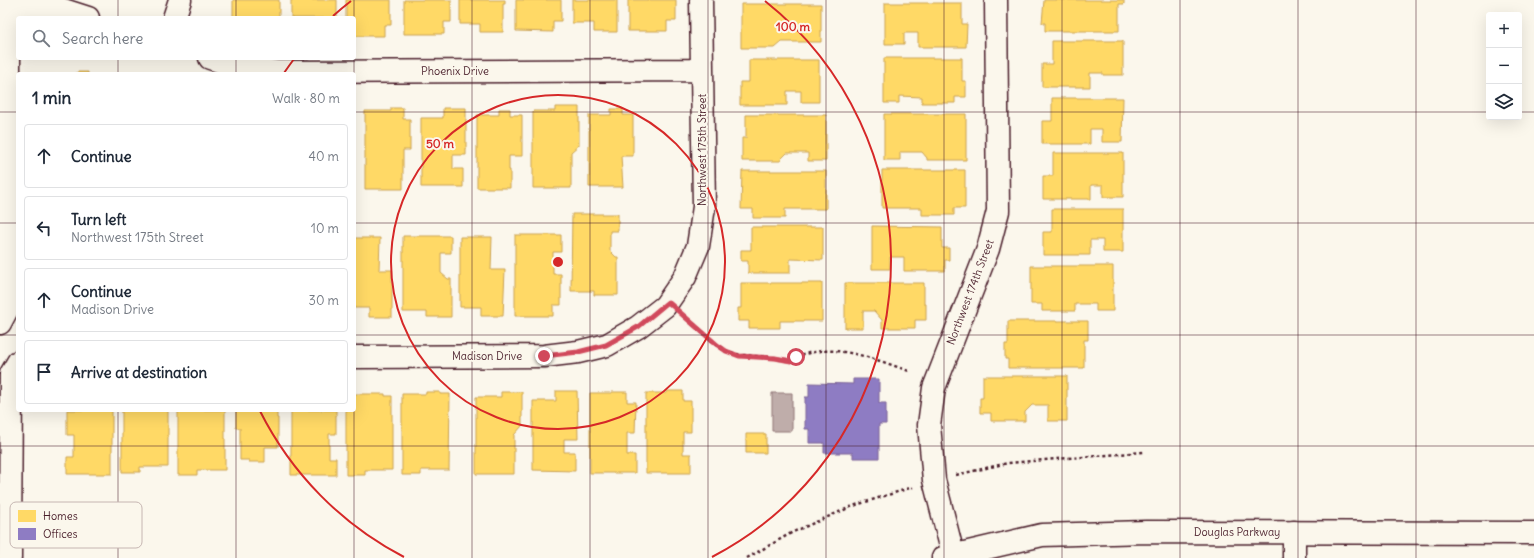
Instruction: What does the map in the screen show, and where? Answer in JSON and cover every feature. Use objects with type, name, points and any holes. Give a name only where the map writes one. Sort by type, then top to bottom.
[{"type":"street","points":[[175,16],[180,0]]},
{"type":"street","name":"Northwest 175th Street","points":[[638,327],[668,302],[685,277],[698,246],[704,207],[701,0]]},
{"type":"street","name":"Northwest 174th Street","points":[[950,557],[934,480],[928,425],[934,388],[988,249],[998,211],[996,0]]},
{"type":"street","points":[[9,319],[6,5],[57,8],[82,16]]},
{"type":"street","name":"Phoenix Drive","points":[[216,60],[237,67],[278,72],[702,70]]},
{"type":"street","name":"Madison Drive","points":[[356,357],[551,355],[578,352],[606,345],[638,327]]},
{"type":"street","points":[[9,363],[11,502]]},
{"type":"street","name":"Douglas Parkway","points":[[950,557],[1042,534],[1146,532],[1534,533]]},
{"type":"street","points":[[1294,532],[1294,558]]},
{"type":"street","points":[[10,548],[10,558]]},
{"type":"path","points":[[668,302],[716,344],[726,351],[739,356],[775,358],[791,361],[796,357],[806,354],[824,351],[841,351],[856,354],[909,371]]},
{"type":"path","points":[[747,558],[793,532],[853,506],[934,480],[1008,463],[1144,452]]},
{"type":"shaded area","points":[[772,393],[792,393],[792,431],[772,431]]},
{"type":"building: Homes","points":[[233,0],[279,0],[279,16],[233,16]]},
{"type":"building: Homes","points":[[291,0],[337,0],[337,16],[291,16]]},
{"type":"building: Homes","points":[[346,0],[391,0],[391,25],[384,25],[384,36],[356,36],[356,16],[346,16]]},
{"type":"building: Homes","points":[[404,0],[451,0],[451,22],[444,22],[444,34],[404,34]]},
{"type":"building: Homes","points":[[460,0],[505,0],[505,4],[503,4],[503,32],[480,32],[480,24],[460,24]]},
{"type":"building: Homes","points":[[516,0],[561,0],[561,21],[553,21],[553,32],[516,31]]},
{"type":"building: Homes","points":[[572,0],[617,0],[617,32],[594,32],[594,23],[572,23]]},
{"type":"building: Homes","points":[[628,0],[676,0],[676,21],[667,21],[667,31],[628,31]]},
{"type":"building: Homes","points":[[1044,0],[1124,0],[1124,4],[1119,4],[1119,31],[1045,31],[1045,23],[1042,23]]},
{"type":"building: Homes","points":[[885,3],[962,3],[962,24],[967,24],[966,47],[918,47],[918,33],[904,33],[904,44],[885,44]]},
{"type":"building: Homes","points":[[741,4],[821,4],[821,42],[782,42],[775,48],[741,48]]},
{"type":"building: Homes","points":[[1052,41],[1123,41],[1123,75],[1103,75],[1103,73],[1090,73],[1090,87],[1042,87],[1042,64],[1052,64]]},
{"type":"building: Homes","points":[[884,58],[962,58],[962,81],[966,81],[966,97],[955,97],[955,103],[922,103],[922,97],[899,96],[899,103],[884,103]]},
{"type":"building: Homes","points":[[749,60],[819,60],[819,102],[801,102],[801,91],[787,91],[787,105],[740,105],[740,82],[749,82]]},
{"type":"building: Homes","points":[[1052,98],[1123,98],[1122,142],[1102,142],[1102,129],[1090,129],[1090,144],[1042,144],[1042,121],[1052,121]]},
{"type":"building: Homes","points":[[555,107],[579,107],[579,145],[571,152],[571,188],[533,188],[533,111],[555,111]]},
{"type":"building: Homes","points":[[391,108],[403,108],[403,119],[410,119],[410,150],[403,150],[403,189],[365,189],[365,111],[391,111]]},
{"type":"building: Homes","points":[[443,108],[466,108],[466,155],[453,155],[453,169],[463,169],[463,187],[421,187],[421,118],[443,118]]},
{"type":"building: Homes","points":[[499,109],[510,109],[510,115],[522,115],[522,156],[509,156],[510,188],[477,188],[477,115],[499,115]]},
{"type":"building: Homes","points":[[611,109],[623,109],[623,115],[633,115],[633,156],[621,156],[623,187],[589,187],[589,115],[611,115]]},
{"type":"building: Homes","points":[[884,114],[966,114],[966,160],[927,160],[922,152],[900,152],[900,160],[884,160]]},
{"type":"building: Homes","points":[[746,115],[826,115],[826,161],[808,161],[808,153],[787,153],[781,161],[742,161],[742,138],[746,138]]},
{"type":"building: Homes","points":[[1053,153],[1123,153],[1123,197],[1103,197],[1103,185],[1091,185],[1091,199],[1043,199],[1043,176],[1053,176]]},
{"type":"building: Homes","points":[[882,170],[965,170],[965,208],[954,208],[954,215],[922,215],[922,208],[882,208]]},
{"type":"building: Homes","points":[[742,171],[826,171],[826,209],[785,209],[785,218],[753,218],[753,209],[741,209]]},
{"type":"building: Homes","points":[[1052,209],[1123,209],[1123,252],[1103,252],[1103,240],[1090,240],[1090,255],[1043,255],[1043,232],[1052,232]]},
{"type":"building: Homes","points":[[572,214],[618,214],[618,231],[610,231],[610,251],[618,257],[618,295],[594,295],[594,291],[571,291]]},
{"type":"building: Homes","points":[[872,226],[942,227],[942,248],[949,248],[949,260],[945,260],[945,271],[904,271],[904,257],[890,257],[890,269],[872,269]]},
{"type":"building: Homes","points":[[751,227],[823,227],[823,260],[790,259],[790,273],[748,273],[748,261],[741,261],[741,250],[751,250]]},
{"type":"building: Homes","points":[[515,235],[561,235],[561,252],[553,252],[553,274],[561,274],[561,305],[553,305],[553,316],[515,316]]},
{"type":"building: Homes","points":[[403,236],[451,236],[451,253],[441,253],[441,273],[448,279],[451,279],[451,317],[427,317],[427,312],[403,312]]},
{"type":"building: Homes","points":[[460,237],[492,237],[491,270],[505,270],[503,316],[481,316],[481,307],[460,307]]},
{"type":"building: Homes","points":[[356,238],[380,238],[379,270],[392,270],[392,317],[369,317],[369,308],[356,308]]},
{"type":"building: Homes","points":[[1031,266],[1113,266],[1113,311],[1096,311],[1096,304],[1075,304],[1075,311],[1042,311],[1042,304],[1031,304]]},
{"type":"building: Homes","points":[[741,283],[822,283],[822,321],[780,321],[780,328],[749,328],[749,321],[738,321],[738,308],[741,308]]},
{"type":"building: Homes","points":[[845,283],[924,283],[926,320],[915,320],[915,328],[882,328],[882,320],[874,311],[863,311],[863,328],[845,328]]},
{"type":"building: Homes","points":[[1008,321],[1088,321],[1088,340],[1084,340],[1084,368],[1008,368],[1008,359],[1005,359],[1005,344],[1008,344]]},
{"type":"building: Homes","points":[[983,376],[1067,376],[1067,421],[1048,421],[1048,405],[1032,405],[1025,412],[1025,421],[991,421],[991,413],[980,413],[980,398],[983,398]]},
{"type":"building: Homes","points":[[556,391],[577,391],[578,439],[564,439],[564,452],[575,452],[575,471],[533,470],[533,401],[556,401]]},
{"type":"building: Homes","points":[[667,391],[683,391],[683,401],[691,401],[691,432],[683,432],[683,454],[691,454],[691,473],[646,473],[646,393],[667,393]]},
{"type":"building: Homes","points":[[426,392],[450,394],[449,470],[421,470],[421,475],[402,475],[402,394],[426,394]]},
{"type":"building: Homes","points":[[501,392],[522,392],[522,426],[514,435],[514,474],[476,474],[476,397],[501,397]]},
{"type":"building: Homes","points":[[627,392],[627,402],[636,402],[635,433],[627,433],[627,455],[635,455],[635,473],[590,473],[590,393]]},
{"type":"building: Homes","points":[[356,394],[385,394],[385,396],[392,396],[392,470],[365,470],[365,475],[346,475],[346,412],[356,412]]},
{"type":"building: Homes","points":[[67,412],[112,412],[112,474],[67,474],[67,457],[74,457],[74,435],[67,435]]},
{"type":"building: Homes","points":[[122,412],[168,412],[168,467],[140,467],[140,472],[122,472]]},
{"type":"building: Homes","points":[[178,412],[225,412],[225,470],[197,470],[197,475],[178,475]]},
{"type":"building: Homes","points":[[236,412],[277,412],[278,447],[265,447],[265,462],[249,462],[249,460],[240,460],[240,428],[236,428]]},
{"type":"building: Homes","points":[[291,412],[336,412],[336,434],[329,434],[329,458],[336,458],[336,475],[291,475]]},
{"type":"building: Homes","points":[[746,434],[766,434],[766,453],[746,453]]},
{"type":"building: Offices","points":[[853,379],[879,379],[879,403],[886,403],[886,424],[879,424],[879,458],[853,458],[853,453],[824,453],[824,443],[809,443],[809,429],[805,429],[805,397],[809,397],[809,383],[853,384]]},
{"type":"route","points":[[544,356],[578,352],[606,345],[638,327],[668,302],[726,351],[739,356],[775,358],[791,361],[796,357]]}]
